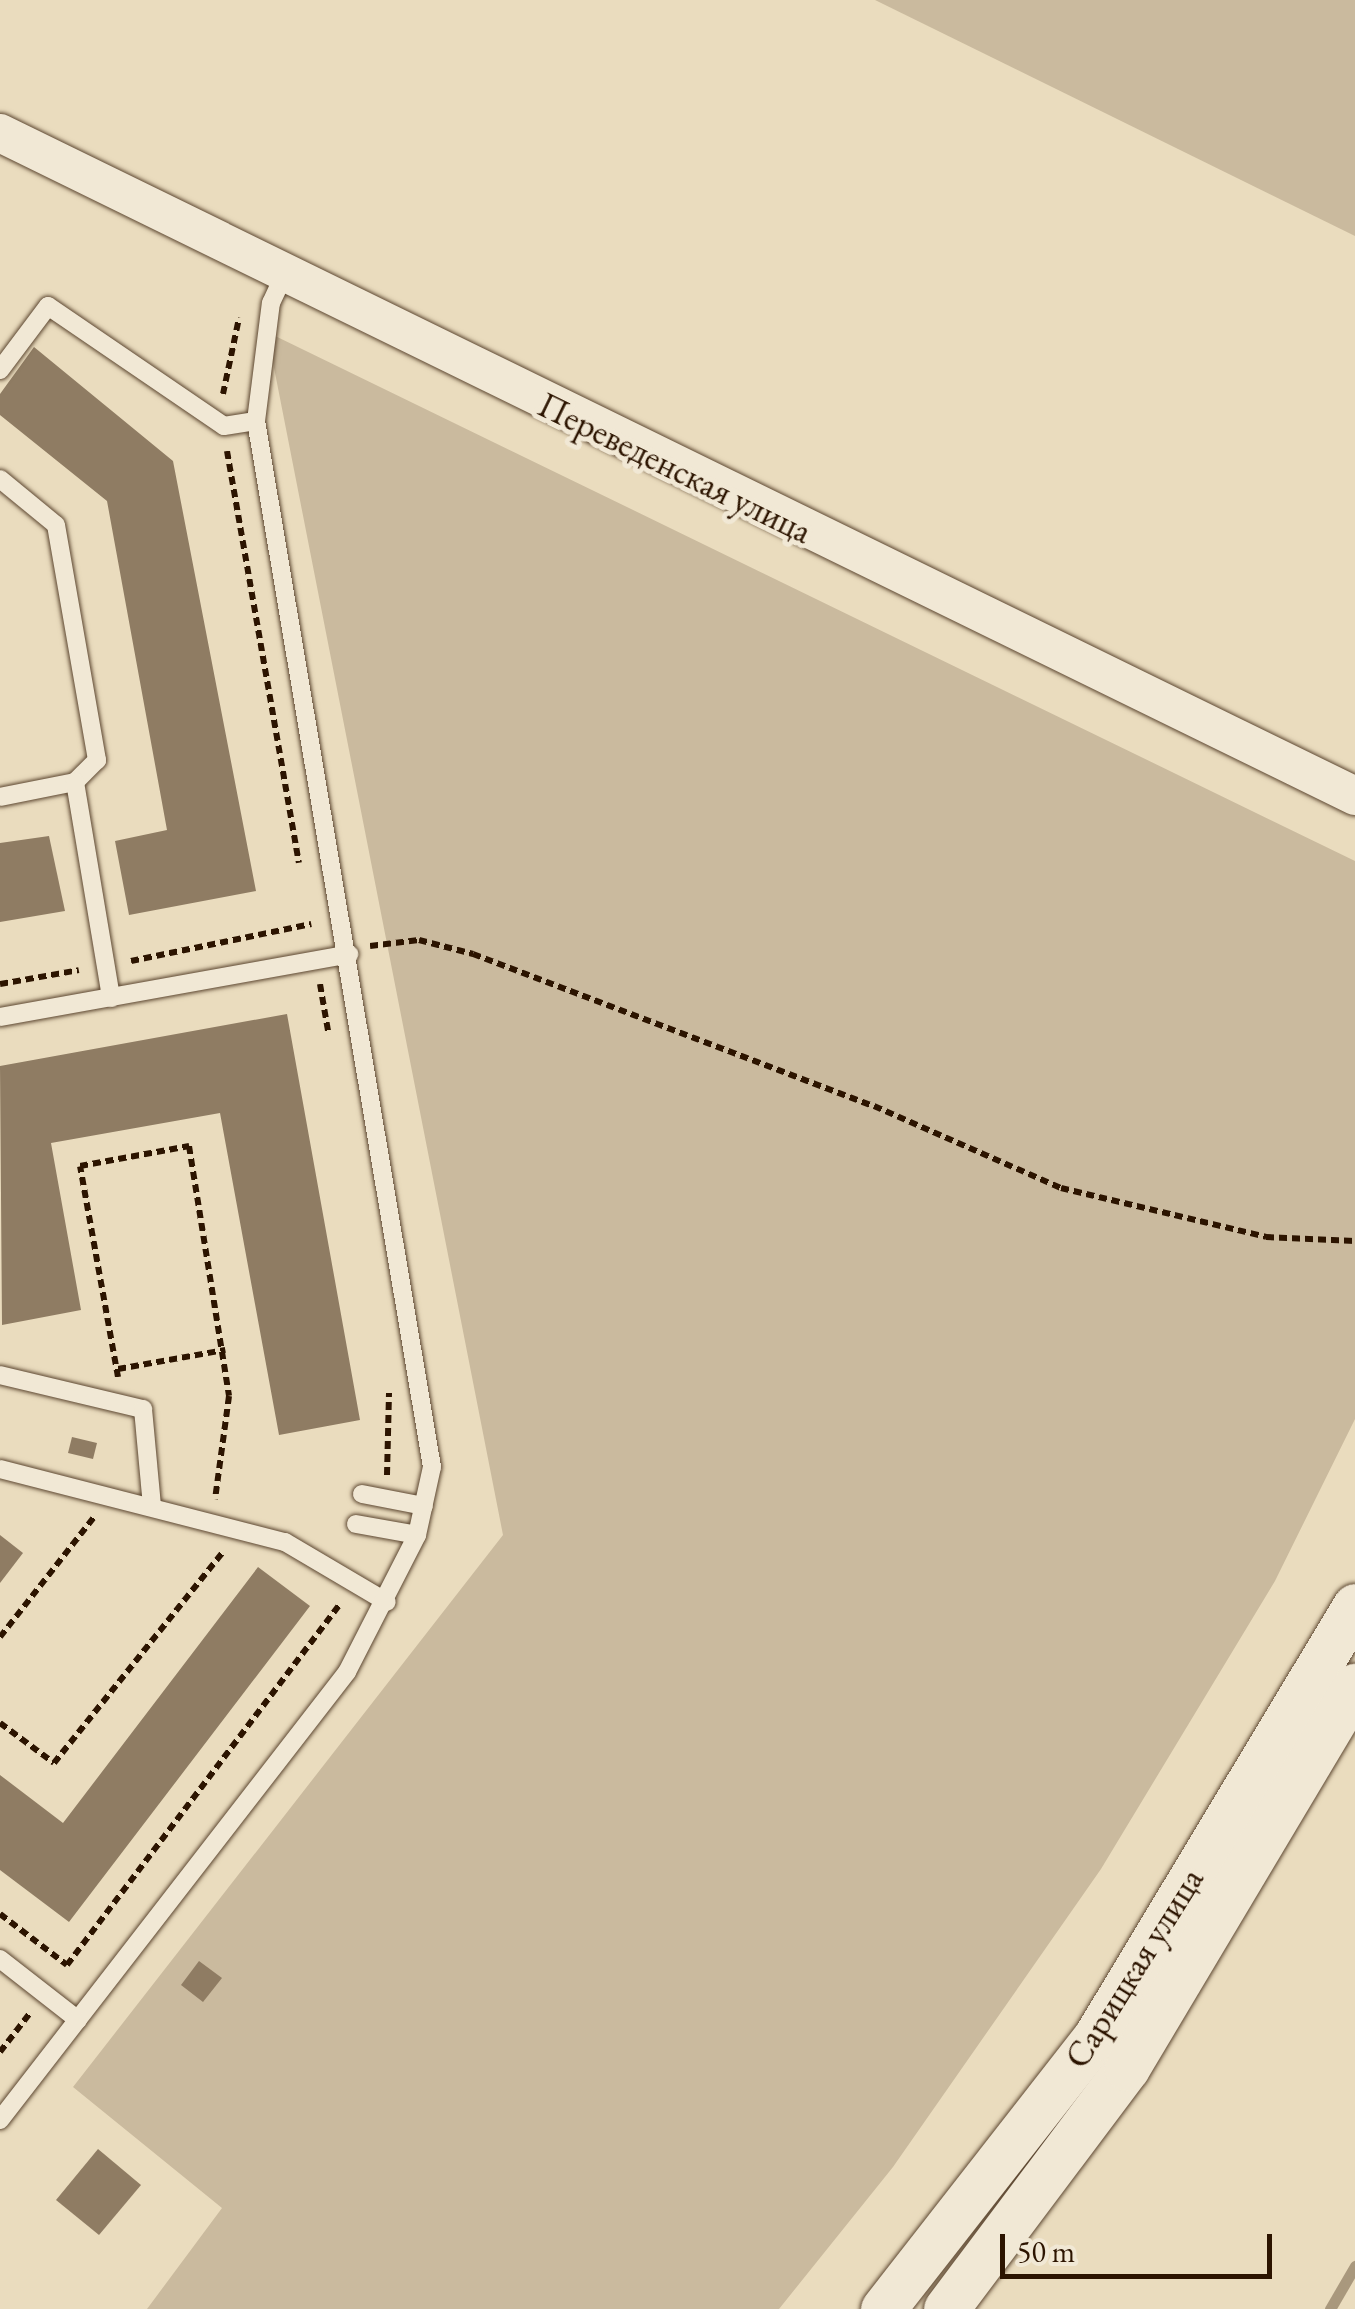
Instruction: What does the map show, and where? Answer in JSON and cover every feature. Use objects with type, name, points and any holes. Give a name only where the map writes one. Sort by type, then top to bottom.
[{"type":"street","name":"Переведенская улица","points":[[0,133],[284,276],[1355,796]]},
{"type":"street","name":"Сарицкая улица","points":[[884,2309],[1095,2038],[1355,1606]]},
{"type":"street","name":"Сарицкая улица","points":[[946,2309],[1127,2068],[1355,1686]]},
{"type":"lane","points":[[0,2120],[346,1672],[387,1602],[424,1506],[431,1428],[256,421],[271,302],[284,276]]},
{"type":"lane","points":[[0,370],[48,306],[224,426],[256,421]]},
{"type":"lane","points":[[0,480],[56,525],[97,760],[74,782],[0,797]]},
{"type":"lane","points":[[74,782],[111,998]]},
{"type":"lane","points":[[0,1018],[350,954]]},
{"type":"lane","points":[[0,1375],[143,1409],[152,1506]]},
{"type":"lane","points":[[0,1469],[284,1542],[387,1602]]},
{"type":"lane","points":[[362,1494],[424,1506]]},
{"type":"lane","points":[[356,1524],[416,1535]]},
{"type":"lane","points":[[0,1959],[78,2020]]},
{"type":"path","points":[[240,310],[224,426],[301,873]]},
{"type":"path","points":[[0,984],[312,928],[308,910]]},
{"type":"path","points":[[350,954],[388,940],[473,954],[857,1099],[1061,1188],[1266,1237],[1355,1241]]},
{"type":"path","points":[[116,1403],[118,1369],[80,1166],[188,1146],[226,1350],[229,1396],[212,1522]]},
{"type":"path","points":[[118,1369],[226,1350]]},
{"type":"path","points":[[0,1637],[110,1496]]},
{"type":"path","points":[[0,1723],[54,1763],[242,1530]]},
{"type":"shaded area","points":[[875,0],[1355,0],[1355,236]]},
{"type":"shaded area","points":[[267,332],[1355,861],[1355,1419],[1275,1581],[1101,1869],[893,2167],[779,2309],[147,2309],[222,2208],[73,2087],[503,1535]]},
{"type":"building","points":[[34,347],[173,461],[256,891],[129,915],[115,841],[167,830],[107,501],[0,415],[0,394]]},
{"type":"building","points":[[49,836],[65,911],[0,922],[0,843]]},
{"type":"building","points":[[287,1014],[360,1420],[279,1435],[220,1113],[51,1143],[81,1310],[2,1325],[0,1066]]},
{"type":"building","points":[[72,1437],[97,1443],[93,1459],[68,1453]]},
{"type":"building","points":[[0,1535],[23,1553],[0,1583]]},
{"type":"building","points":[[258,1567],[310,1606],[69,1922],[0,1870],[0,1775],[63,1823]]},
{"type":"building","points":[[199,1961],[222,1978],[203,2002],[181,1985]]},
{"type":"building","points":[[98,2149],[141,2185],[99,2235],[56,2200]]},
{"type":"waterway","points":[[1330,2309],[1355,2266]]}]
